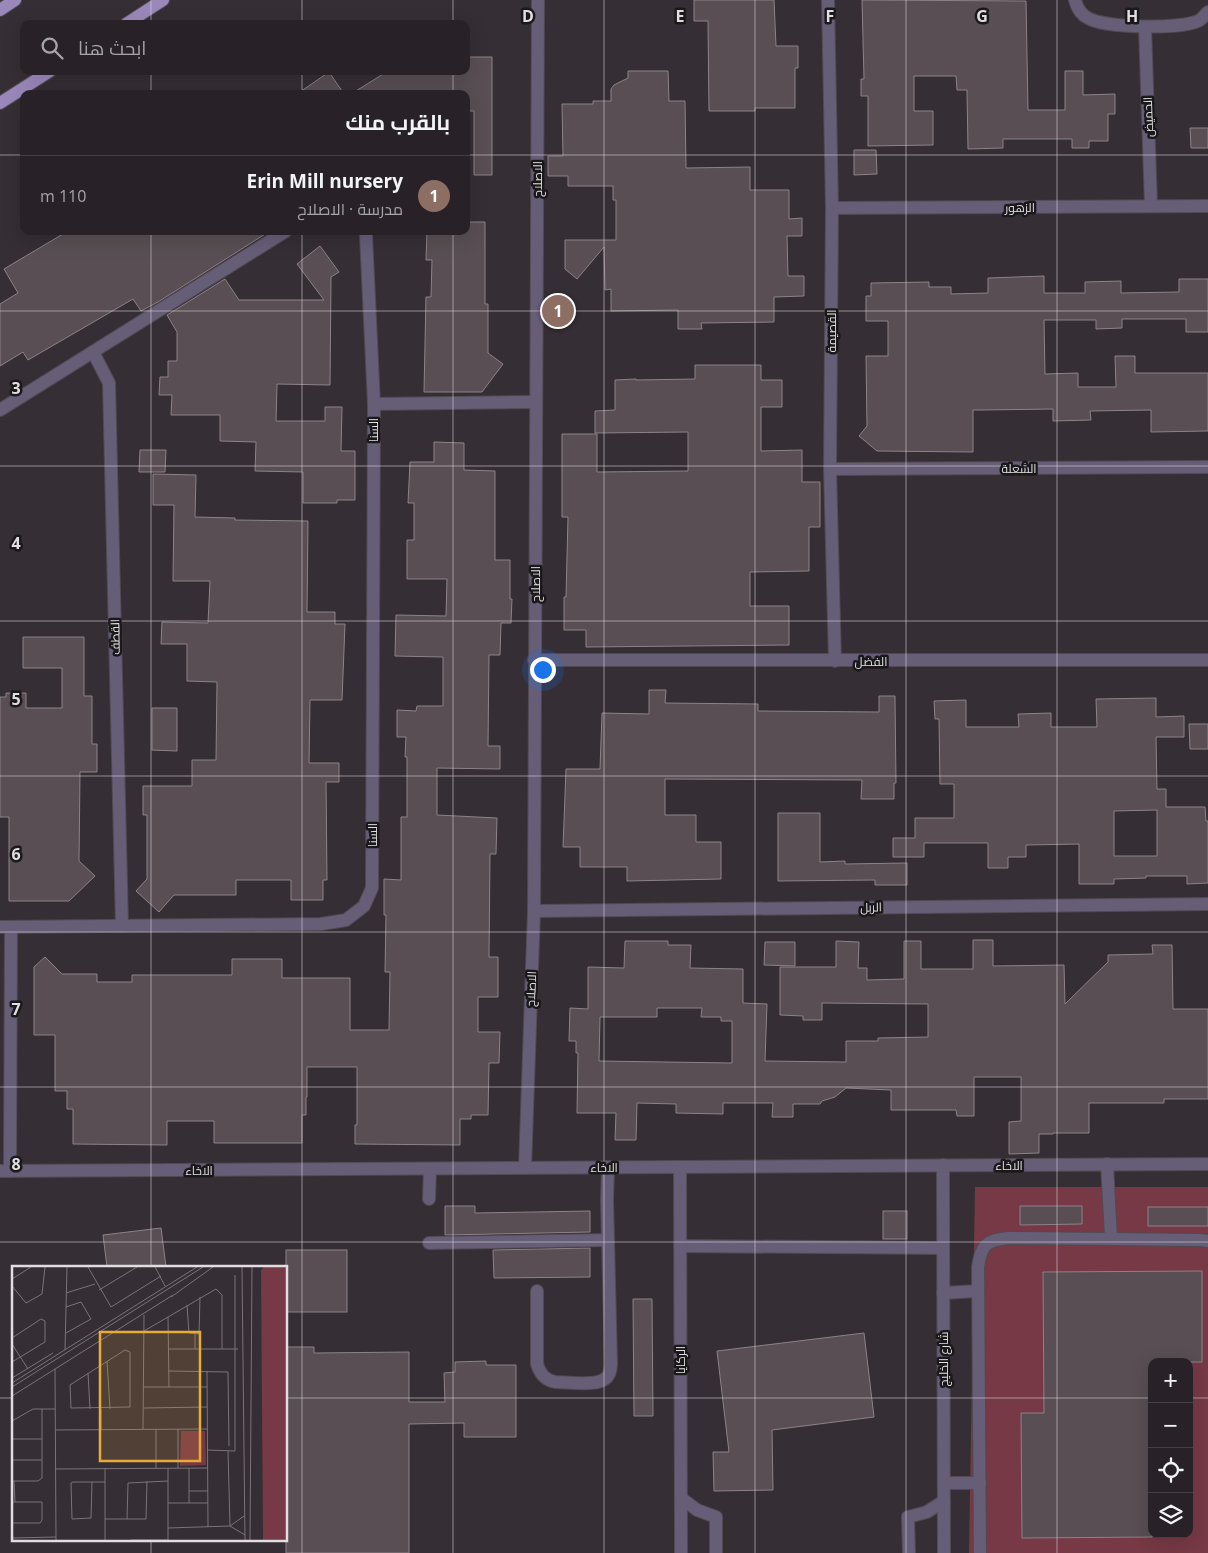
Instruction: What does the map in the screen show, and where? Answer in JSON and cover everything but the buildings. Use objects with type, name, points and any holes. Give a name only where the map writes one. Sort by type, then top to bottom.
[{"type":"main road","points":[[0,10],[15,0]]},
{"type":"main road","points":[[132,20],[163,0]]},
{"type":"main road","points":[[20,90],[44,75]]},
{"type":"main road","points":[[0,103],[20,90]]},
{"type":"street","name":"الاصلاح","points":[[525,1168],[534,911],[538,0]]},
{"type":"street","name":"القصيمة","points":[[828,0],[832,208],[830,469],[835,661]]},
{"type":"street","points":[[1075,0],[1077,9],[1088,19],[1102,23],[1145,27],[1186,24],[1200,20],[1208,12]]},
{"type":"street","name":"الحميض","points":[[1145,27],[1151,206]]},
{"type":"street","name":"الزهور","points":[[832,208],[1208,206]]},
{"type":"street","points":[[0,410],[280,235]]},
{"type":"street","name":"السنا","points":[[5,1171],[6,927],[322,924],[346,920],[364,906],[372,888],[374,404],[366,235]]},
{"type":"street","name":"القطف","points":[[92,352],[108,383],[122,926]]},
{"type":"street","name":"السنا","points":[[374,404],[536,402]]},
{"type":"street","name":"الشعلة","points":[[830,469],[1208,467]]},
{"type":"street","name":"الفضل","points":[[534,660],[1208,660]]},
{"type":"street","name":"الربل","points":[[534,911],[1208,904]]},
{"type":"street","points":[[1107,1164],[1111,1238]]},
{"type":"street","name":"الاخاء","points":[[5,1171],[1208,1164]]},
{"type":"street","name":"شارع الخليج","points":[[942,1165],[944,1553]]},
{"type":"street","points":[[537,1291],[537,1364],[539,1371],[549,1381],[555,1382],[597,1382],[604,1380],[611,1370],[612,1363],[608,1167]]},
{"type":"street","name":"الركايا","points":[[680,1167],[681,1553]]},
{"type":"street","points":[[429,1199],[430,1169]]},
{"type":"street","points":[[980,1553],[978,1267],[981,1250],[992,1240],[1008,1238],[1111,1238],[1208,1241]]},
{"type":"street","points":[[429,1243],[608,1240]]},
{"type":"street","points":[[680,1246],[943,1248]]},
{"type":"street","points":[[943,1292],[978,1291]]},
{"type":"street","points":[[944,1483],[980,1483]]},
{"type":"street","points":[[681,1498],[697,1510],[716,1518],[716,1553]]},
{"type":"street","points":[[909,1553],[908,1517],[927,1512],[944,1501]]},
{"type":"shaded area","points":[[975,1187],[1208,1187],[1208,1553],[969,1553]]},
{"type":"place","name":"Erin Mill nursery","points":[[558,311]]}]
